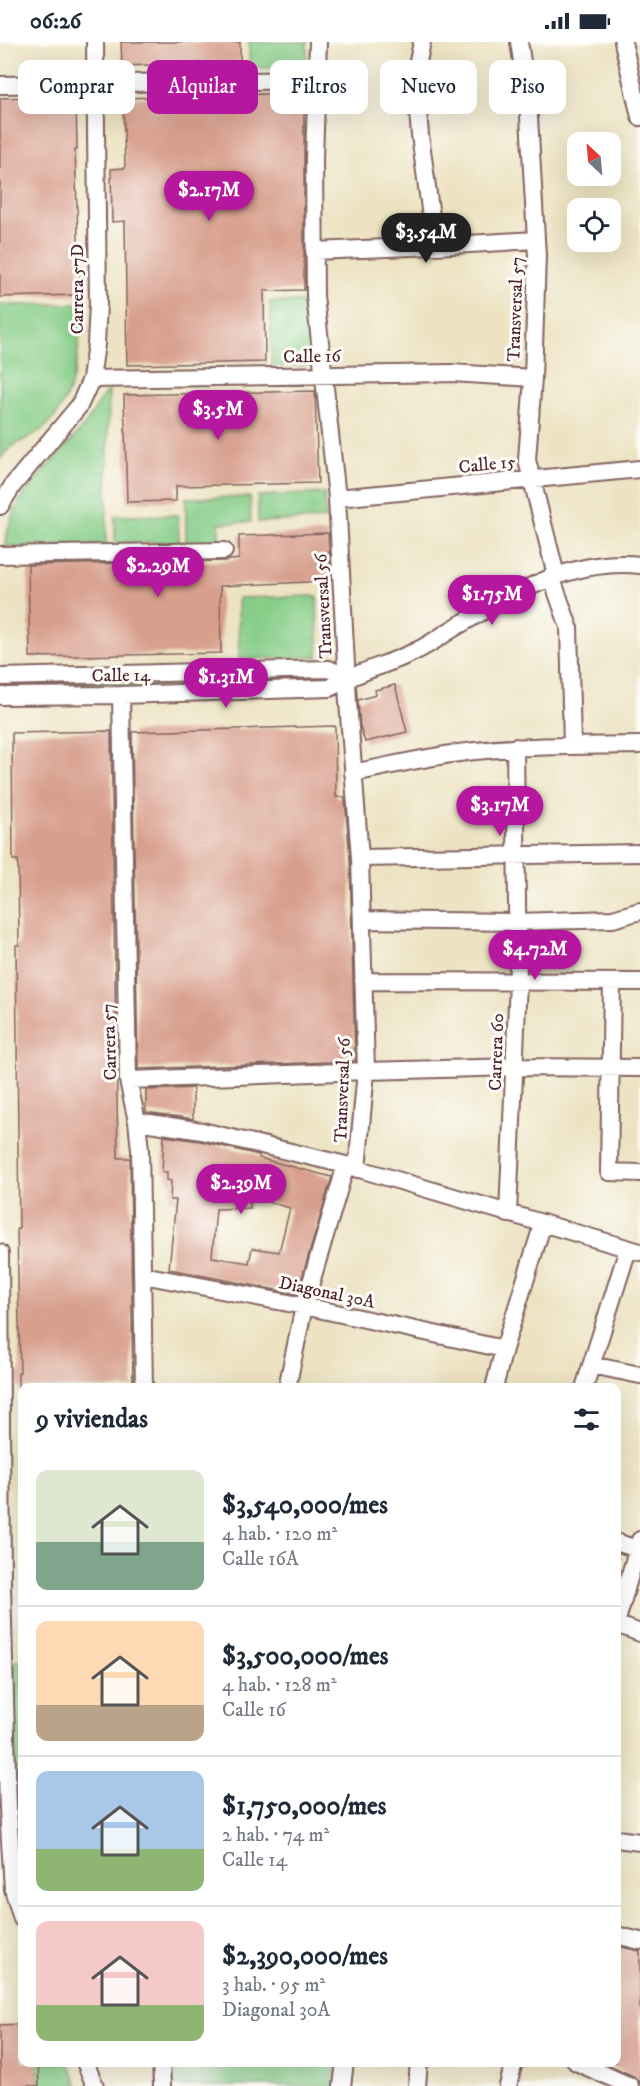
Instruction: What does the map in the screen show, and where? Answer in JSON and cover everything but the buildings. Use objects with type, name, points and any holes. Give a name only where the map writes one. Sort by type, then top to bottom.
[{"type":"street","name":"Carrera 57D","points":[[94,42],[94,60]]},
{"type":"street","name":"Transversal 56","points":[[317,60],[318,42]]},
{"type":"street","points":[[422,42],[415,76],[420,135],[435,246]]},
{"type":"street","name":"Transversal 57","points":[[519,42],[528,100],[536,240],[533,378],[527,451],[531,479],[569,627],[572,746]]},
{"type":"street","points":[[623,42],[640,117]]},
{"type":"street","points":[[135,82],[270,81]]},
{"type":"street","points":[[0,85],[18,85]]},
{"type":"street","name":"Carrera 57D","points":[[0,506],[13,485],[79,406],[91,379],[98,304],[95,114]]},
{"type":"street","name":"Transversal 56","points":[[288,1383],[304,1306],[352,1167],[366,1071],[360,858],[337,498],[315,296],[316,114]]},
{"type":"street","points":[[314,251],[536,240]]},
{"type":"street","name":"Calle 16","points":[[91,379],[451,373],[533,378]]},
{"type":"street","name":"Calle 15","points":[[337,498],[640,469]]},
{"type":"street","points":[[0,555],[224,552]]},
{"type":"street","name":"Calle 14","points":[[0,696],[121,695],[330,688],[347,677],[417,651],[462,623],[554,575],[610,563],[640,565]]},
{"type":"street","name":"Calle 14","points":[[0,677],[329,669],[347,677]]},
{"type":"street","name":"Carrera 57","points":[[121,695],[128,1080],[137,1121],[142,1220],[144,1383]]},
{"type":"street","points":[[353,773],[438,756],[515,747],[640,745]]},
{"type":"street","name":"Carrera 60","points":[[508,1214],[518,981],[515,747]]},
{"type":"street","points":[[360,858],[640,853]]},
{"type":"street","points":[[362,920],[517,922],[613,919],[640,911]]},
{"type":"street","points":[[363,981],[640,982]]},
{"type":"street","points":[[612,982],[609,1172],[640,1173]]},
{"type":"street","points":[[128,1080],[366,1071],[640,1068]]},
{"type":"street","points":[[137,1121],[202,1131],[352,1167],[634,1250],[586,1383]]},
{"type":"street","points":[[495,1383],[543,1223]]},
{"type":"street","points":[[0,1253],[3,1765],[11,1874],[18,1906]]},
{"type":"street","name":"Diagonal 30A","points":[[142,1275],[304,1306],[504,1349]]},
{"type":"street","points":[[591,1365],[640,1375]]},
{"type":"street","points":[[621,1543],[639,1546],[621,1610]]},
{"type":"street","points":[[621,1625],[640,1632]]},
{"type":"street","points":[[621,1840],[640,1842]]},
{"type":"street","points":[[621,1936],[640,1941]]},
{"type":"street","points":[[87,2067],[95,2086]]},
{"type":"street","points":[[161,2067],[162,2086]]},
{"type":"street","points":[[342,2086],[344,2067]]},
{"type":"street","points":[[417,2086],[419,2067]]},
{"type":"street","points":[[508,2086],[513,2067]]},
{"type":"street","points":[[582,2067],[598,2080],[630,2086]]},
{"type":"green space","points":[[249,42],[307,42],[307,60],[270,60],[270,68],[258,68],[258,60],[249,60]]},
{"type":"green space","points":[[270,302],[308,302],[313,358],[310,364],[272,366]]},
{"type":"green space","points":[[83,304],[75,370],[64,401],[56,415],[45,427],[10,448],[0,459],[0,305]]},
{"type":"green space","points":[[109,391],[106,545],[6,547],[8,529],[23,497],[33,482],[82,428],[105,393]]},
{"type":"green space","points":[[324,493],[326,519],[258,522],[258,496]]},
{"type":"green space","points":[[250,497],[251,522],[219,523],[219,549],[186,549],[186,498]]},
{"type":"green space","points":[[178,515],[179,542],[115,543],[115,516]]},
{"type":"green space","points":[[317,596],[318,657],[239,659],[238,598]]},
{"type":"green space","points":[[331,676],[331,683],[22,690],[22,683]]},
{"type":"green space","points":[[13,1661],[18,1661],[18,1807],[15,1807]]},
{"type":"green space","points":[[38,2067],[70,2067],[79,2086],[39,2086]]},
{"type":"green space","points":[[169,2067],[335,2067],[333,2086],[170,2086]]}]
